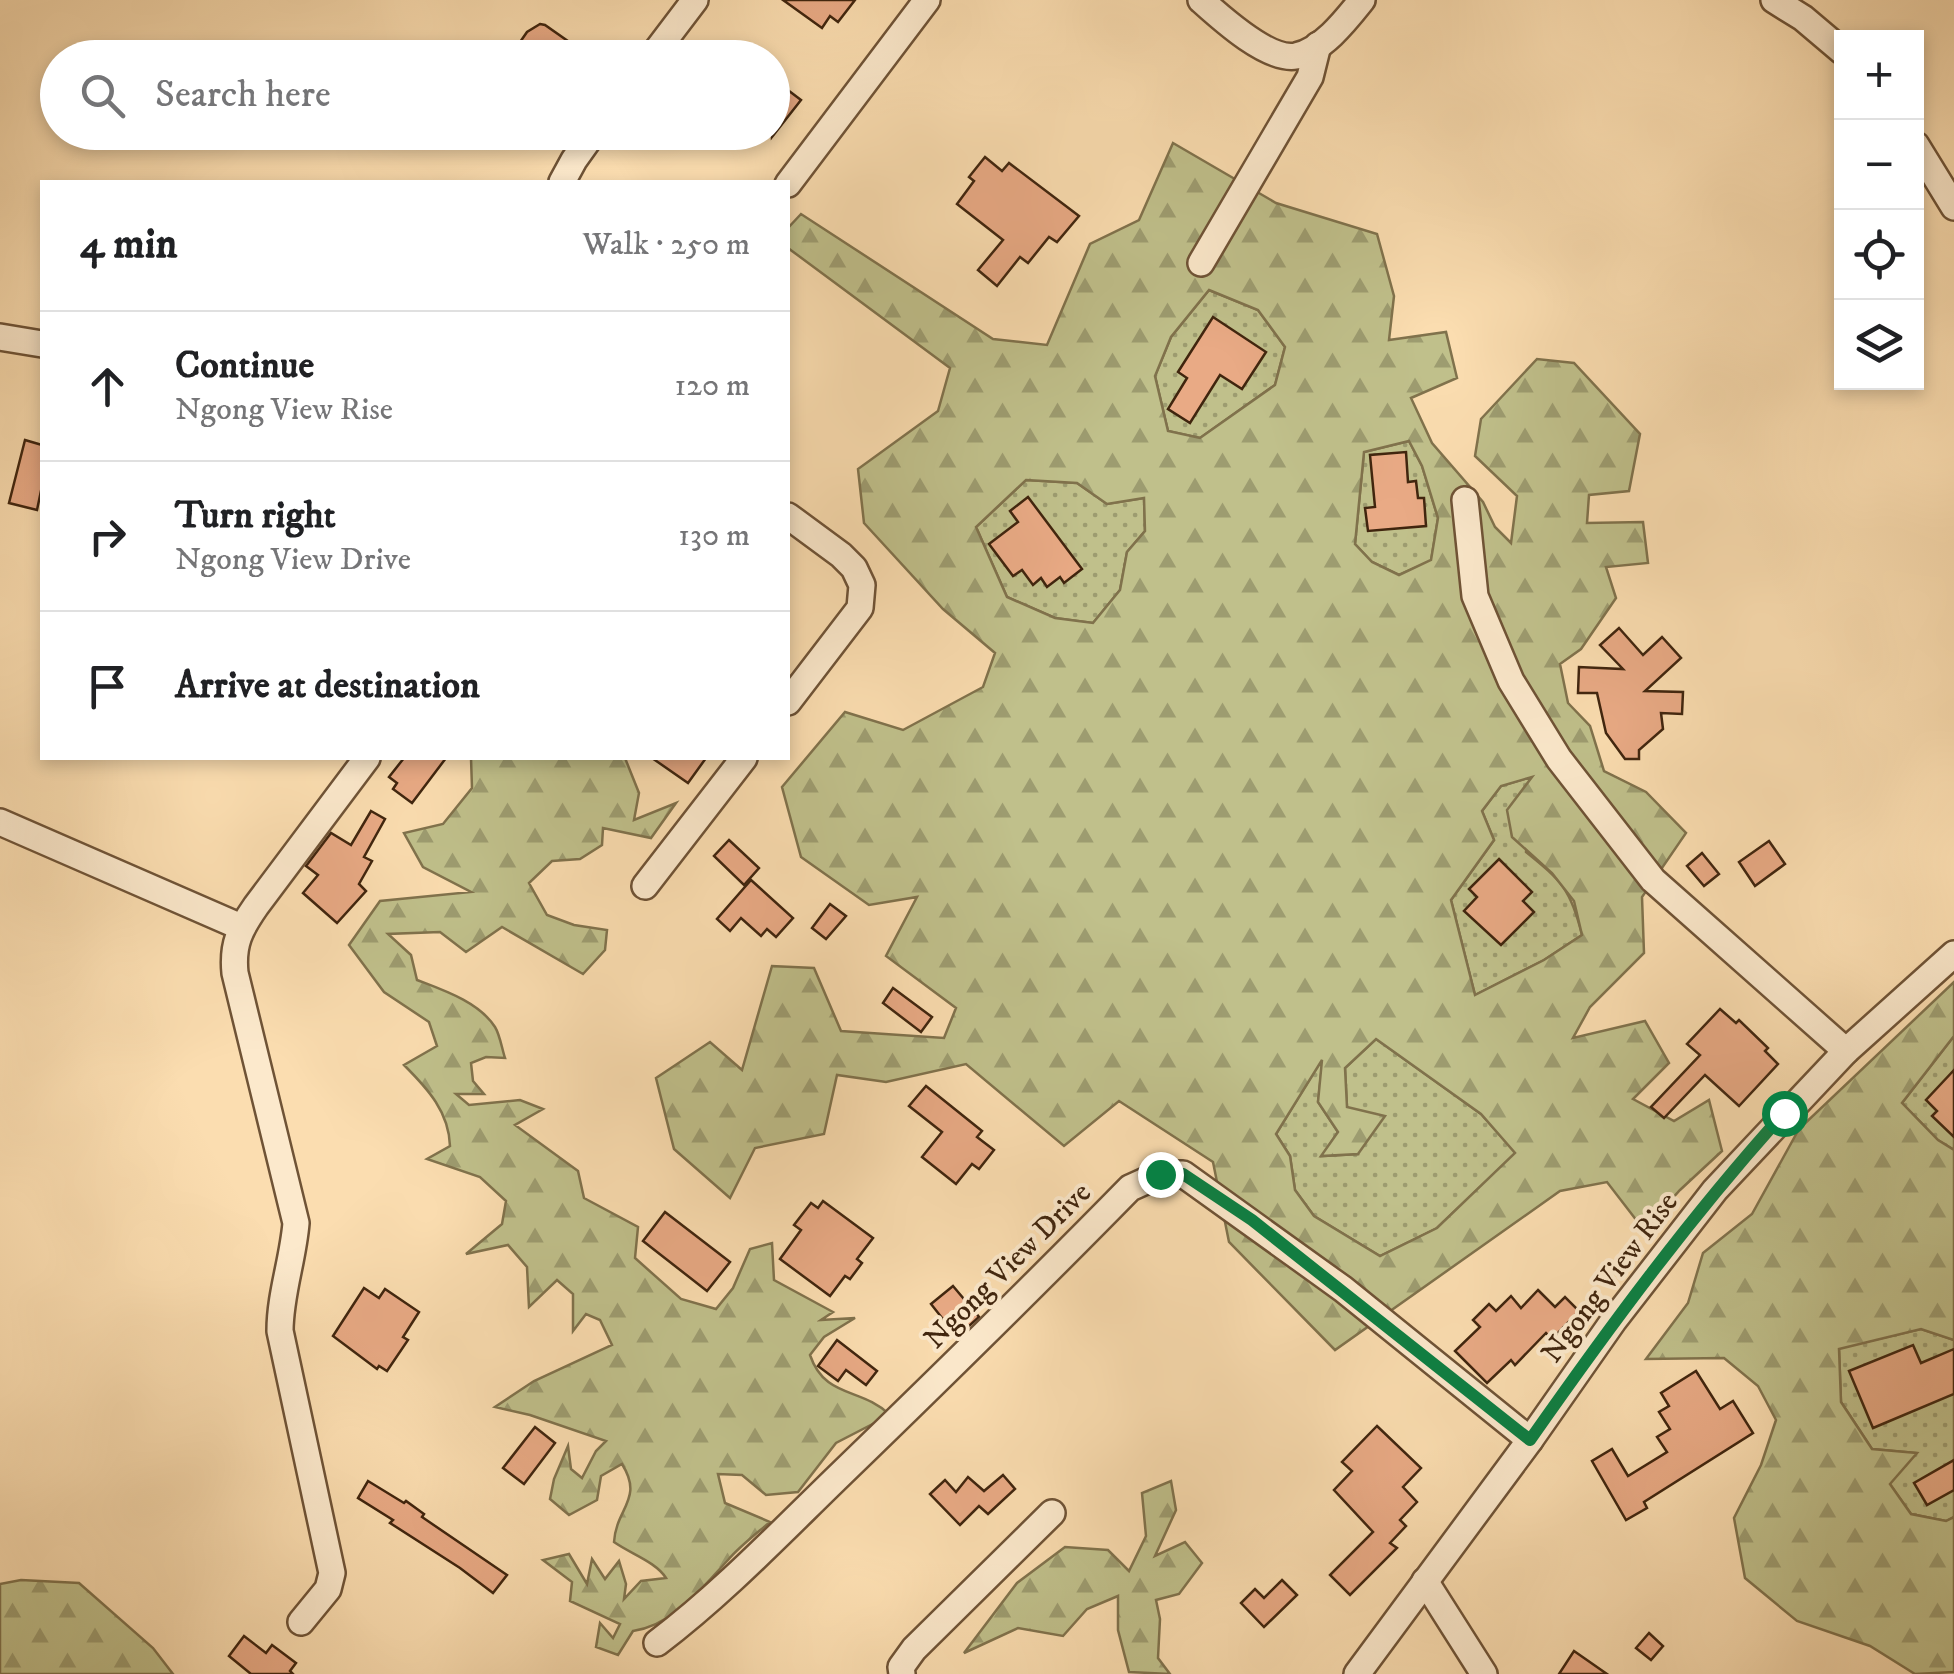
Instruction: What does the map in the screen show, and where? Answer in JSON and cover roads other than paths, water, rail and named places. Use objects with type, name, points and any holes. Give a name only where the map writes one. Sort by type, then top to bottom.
[{"type":"street","points":[[665,40],[695,0]]},
{"type":"street","points":[[790,181],[927,0]]},
{"type":"street","points":[[1201,0],[1250,39],[1274,53],[1294,56],[1318,45],[1362,0]]},
{"type":"street","points":[[1774,0],[1834,44]]},
{"type":"street","points":[[1200,263],[1310,77],[1318,45]]},
{"type":"street","points":[[563,180],[581,150]]},
{"type":"street","points":[[1924,158],[1954,207]]},
{"type":"street","points":[[0,336],[40,344]]},
{"type":"street","points":[[1465,500],[1475,596],[1511,682],[1560,759],[1653,880],[1846,1051]]},
{"type":"street","points":[[790,517],[841,555],[854,568],[862,585],[860,608],[790,699]]},
{"type":"street","points":[[301,1622],[328,1589],[332,1573],[280,1331],[280,1302],[294,1250],[296,1223],[233,949],[241,928],[366,760]]},
{"type":"street","points":[[645,886],[742,760]]},
{"type":"street","points":[[0,822],[241,928]]},
{"type":"street","name":"Ngong View Rise","points":[[1357,1674],[1614,1320],[1715,1190],[1846,1051],[1954,954]]},
{"type":"street","name":"Ngong View Drive","points":[[657,1644],[808,1506],[1130,1188],[1160,1174],[1183,1174],[1252,1220],[1530,1440]]},
{"type":"street","points":[[902,1674],[901,1668],[914,1649],[1052,1514]]},
{"type":"street","points":[[1425,1581],[1484,1674]]}]
